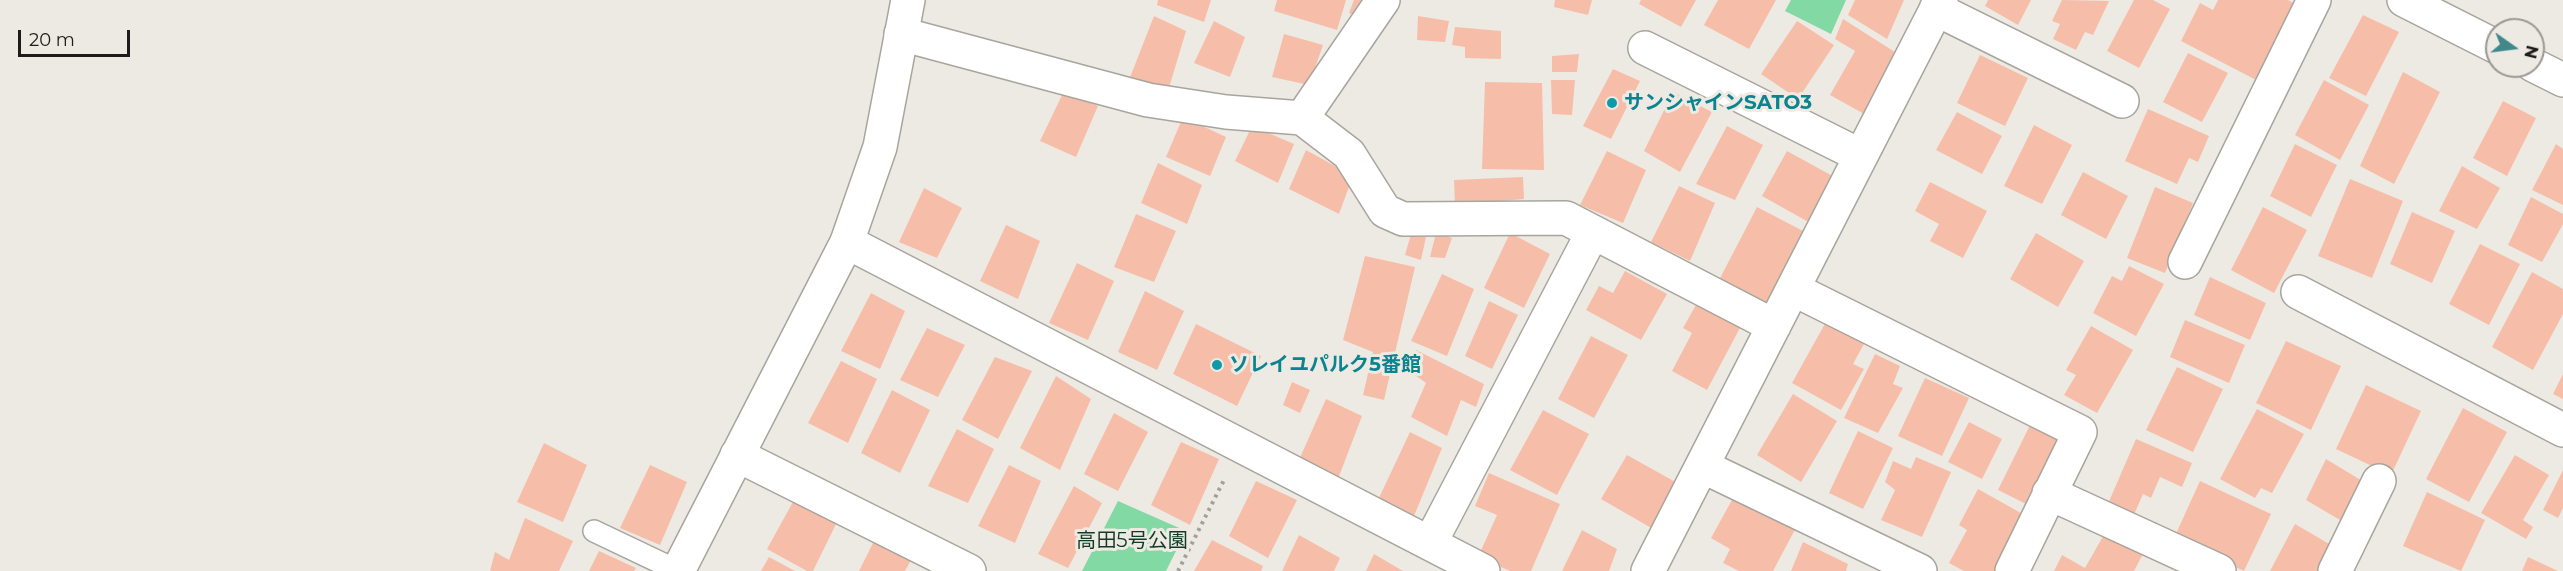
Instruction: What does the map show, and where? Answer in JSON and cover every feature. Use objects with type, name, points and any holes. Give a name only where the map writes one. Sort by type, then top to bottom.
[{"type":"street","points":[[678,571],[847,242],[880,147],[908,0]]},
{"type":"street","points":[[1302,118],[1383,0]]},
{"type":"street","points":[[2185,262],[2314,0]]},
{"type":"street","points":[[2404,0],[2485,41]]},
{"type":"street","points":[[1648,571],[1938,4],[2122,101]]},
{"type":"street","points":[[901,34],[1148,100],[1226,112],[1302,118],[1349,154],[1385,211],[1403,219],[1566,218],[1774,326]]},
{"type":"street","points":[[1645,48],[1861,156]]},
{"type":"street","points":[[2545,71],[2563,80]]},
{"type":"street","points":[[1430,543],[1593,232]]},
{"type":"street","points":[[847,242],[1483,571]]},
{"type":"street","points":[[1793,289],[2079,432],[2012,571]]},
{"type":"street","points":[[2298,292],[2563,430]]},
{"type":"street","points":[[737,455],[969,571]]},
{"type":"street","points":[[1702,466],[1920,571]]},
{"type":"street","points":[[2335,571],[2379,481]]},
{"type":"street","points":[[2049,493],[2219,571]]},
{"type":"lane","points":[[594,531],[678,571]]},
{"type":"path","points":[[1178,571],[1241,446]]},
{"type":"green space","points":[[1791,0],[1846,0],[1831,34],[1785,11]]},
{"type":"green space","name":"高田5号公園","points":[[1118,501],[1186,531],[1166,571],[1082,571]]},
{"type":"building","points":[[1158,0],[1211,0],[1204,22],[1157,5]]},
{"type":"building","points":[[1277,0],[1346,0],[1337,30],[1274,11]]},
{"type":"building","points":[[1354,0],[1373,0],[1362,19],[1349,13]]},
{"type":"building","points":[[1555,0],[1592,0],[1588,15],[1554,7]]},
{"type":"building","points":[[1641,0],[1696,0],[1681,27],[1639,4]]},
{"type":"building","points":[[1718,0],[1776,0],[1749,49],[1704,25]]},
{"type":"building","points":[[1855,0],[1904,0],[1887,39],[1848,15]]},
{"type":"building","points":[[1988,0],[2031,0],[2018,25],[1985,6]]},
{"type":"building","points":[[2062,0],[2109,1],[2093,35],[2085,32],[2076,50],[2053,39],[2060,24],[2052,21]]},
{"type":"building","points":[[2134,0],[2153,0],[2170,9],[2139,68],[2107,51]]},
{"type":"building","points":[[2218,0],[2288,0],[2299,6],[2260,82],[2181,41],[2200,3],[2213,10]]},
{"type":"building","points":[[2363,15],[2399,32],[2366,96],[2329,78]]},
{"type":"building","points":[[1154,16],[1186,31],[1168,91],[1129,80]]},
{"type":"building","points":[[1418,16],[1449,21],[1445,42],[1417,40]]},
{"type":"building","points":[[1843,19],[1898,54],[1866,115],[1830,95],[1855,51],[1835,39]]},
{"type":"building","points":[[1214,21],[1245,37],[1230,77],[1194,63]]},
{"type":"building","points":[[1797,21],[1834,45],[1798,99],[1761,74]]},
{"type":"building","points":[[1455,27],[1501,31],[1501,59],[1465,58],[1465,47],[1452,45]]},
{"type":"building","points":[[1284,34],[1323,45],[1309,85],[1272,77]]},
{"type":"building","points":[[2188,53],[2228,73],[2202,122],[2163,102]]},
{"type":"building","points":[[1579,54],[1577,72],[1552,72],[1552,56]]},
{"type":"building","points":[[1980,55],[2028,78],[2005,126],[1957,103]]},
{"type":"building","name":"サンシャインSATO3","points":[[1613,69],[1640,81],[1611,139],[1583,126]]},
{"type":"building","points":[[2403,72],[2440,92],[2394,184],[2360,166]]},
{"type":"building","points":[[1551,80],[1575,80],[1572,115],[1552,114]]},
{"type":"building","points":[[2324,80],[2369,105],[2340,160],[2295,135]]},
{"type":"building","points":[[1485,82],[1542,83],[1544,170],[1482,169]]},
{"type":"building","points":[[1064,91],[1098,106],[1076,157],[1040,141]]},
{"type":"building","points":[[1673,92],[1712,112],[1680,172],[1644,151]]},
{"type":"building","points":[[2503,101],[2536,118],[2507,176],[2473,158]]},
{"type":"building","points":[[2148,109],[2209,136],[2198,162],[2189,158],[2177,184],[2125,161]]},
{"type":"building","points":[[1957,112],[2002,136],[1982,174],[1936,150]]},
{"type":"building","points":[[1183,117],[1226,137],[1210,176],[1166,157]]},
{"type":"building","points":[[2034,125],[2072,145],[2042,204],[2004,186]]},
{"type":"building","points":[[1252,126],[1294,144],[1278,183],[1235,161]]},
{"type":"building","points":[[1727,126],[1763,145],[1735,200],[1696,184]]},
{"type":"building","points":[[2295,144],[2337,165],[2311,217],[2270,196]]},
{"type":"building","points":[[2556,144],[2563,149],[2563,205],[2532,190]]},
{"type":"building","points":[[1306,150],[1353,176],[1339,214],[1289,189]]},
{"type":"building","points":[[1607,151],[1646,170],[1623,223],[1580,205]]},
{"type":"building","points":[[1787,151],[1838,179],[1812,224],[1762,196]]},
{"type":"building","points":[[1158,163],[1202,185],[1187,224],[1141,203]]},
{"type":"building","points":[[2462,166],[2500,188],[2477,229],[2439,211]]},
{"type":"building","points":[[2083,172],[2128,196],[2106,239],[2061,215]]},
{"type":"building","points":[[1523,177],[1524,199],[1455,205],[1454,180]]},
{"type":"building","points":[[2350,179],[2403,201],[2372,278],[2318,256]]},
{"type":"building","points":[[1930,182],[1987,211],[1963,258],[1930,241],[1939,224],[1915,211]]},
{"type":"building","points":[[1679,186],[1715,203],[1690,261],[1651,242]]},
{"type":"building","points":[[2155,187],[2193,203],[2165,273],[2127,258]]},
{"type":"building","points":[[924,188],[962,208],[937,258],[899,242]]},
{"type":"building","points":[[2531,197],[2563,214],[2563,224],[2542,262],[2508,245]]},
{"type":"building","points":[[1757,207],[1805,232],[1783,292],[1763,307],[1717,284]]},
{"type":"building","points":[[2263,207],[2307,230],[2274,293],[2231,270]]},
{"type":"building","points":[[2412,212],[2455,231],[2432,283],[2390,264]]},
{"type":"building","points":[[1136,214],[1176,231],[1154,282],[1114,267]]},
{"type":"building","points":[[1006,225],[1040,241],[1018,299],[980,281]]},
{"type":"building","points":[[1436,233],[1452,238],[1445,258],[1430,257]]},
{"type":"building","points":[[1510,233],[1550,254],[1524,308],[1484,288]]},
{"type":"building","points":[[2036,233],[2084,261],[2058,307],[2010,279]]},
{"type":"building","points":[[1411,234],[1426,237],[1421,260],[1405,255]]},
{"type":"building","points":[[2480,244],[2520,264],[2489,325],[2449,304]]},
{"type":"building","points":[[1365,256],[1415,267],[1384,400],[1363,395],[1373,352],[1343,340]]},
{"type":"building","points":[[1077,263],[1114,281],[1088,340],[1049,323]]},
{"type":"building","points":[[2129,266],[2164,284],[2136,336],[2093,313],[2112,276],[2122,281]]},
{"type":"building","points":[[1625,271],[1667,294],[1641,340],[1586,310],[1599,286],[1613,293]]},
{"type":"building","points":[[2532,272],[2563,289],[2563,314],[2533,370],[2492,347]]},
{"type":"building","points":[[1442,274],[1474,289],[1447,356],[1411,341]]},
{"type":"building","points":[[2210,277],[2266,303],[2250,340],[2194,315]]},
{"type":"building","points":[[1145,291],[1184,311],[1157,370],[1118,352]]},
{"type":"building","points":[[871,293],[905,311],[880,369],[841,351]]},
{"type":"building","points":[[1489,301],[1518,315],[1492,369],[1465,356]]},
{"type":"building","points":[[1697,303],[1741,326],[1707,390],[1672,371],[1692,333],[1683,328]]},
{"type":"building","points":[[1827,320],[1865,342],[1853,364],[1864,369],[1841,410],[1792,383]]},
{"type":"building","points":[[2185,320],[2245,345],[2229,383],[2170,357]]},
{"type":"building","name":"ソレイユパルク5番館","points":[[1196,324],[1261,356],[1237,406],[1173,374]]},
{"type":"building","points":[[2091,326],[2133,350],[2097,413],[2064,395],[2076,375],[2066,370]]},
{"type":"building","points":[[927,328],[965,345],[938,397],[900,380]]},
{"type":"building","points":[[1591,336],[1628,355],[1594,418],[1558,399]]},
{"type":"building","points":[[2286,341],[2341,366],[2311,430],[2256,403]]},
{"type":"building","points":[[1416,350],[1484,384],[1476,407],[1461,400],[1447,436],[1411,417],[1426,383],[1408,370]]},
{"type":"building","points":[[1875,354],[1900,366],[1893,384],[1903,388],[1878,433],[1844,418]]},
{"type":"building","points":[[995,357],[1032,371],[998,439],[962,420]]},
{"type":"building","points":[[841,361],[877,379],[848,443],[808,423]]},
{"type":"building","points":[[2177,367],[2223,389],[2193,452],[2146,430]]},
{"type":"building","points":[[2563,374],[2563,399],[2553,394]]},
{"type":"building","points":[[1056,376],[1091,399],[1060,470],[1020,448]]},
{"type":"building","points":[[1925,378],[1969,398],[1942,456],[1898,436]]},
{"type":"building","points":[[1292,382],[1310,390],[1300,413],[1283,405]]},
{"type":"building","points":[[2366,385],[2421,411],[2391,475],[2336,449]]},
{"type":"building","points":[[892,390],[930,410],[900,473],[861,453]]},
{"type":"building","points":[[1793,394],[1837,421],[1801,482],[1757,455]]},
{"type":"building","points":[[1326,399],[1362,416],[1338,479],[1299,460]]},
{"type":"building","points":[[2463,408],[2507,432],[2469,502],[2426,479]]},
{"type":"building","points":[[2257,409],[2304,434],[2272,493],[2261,488],[2255,498],[2220,479]]},
{"type":"building","points":[[1543,410],[1589,434],[1557,495],[1510,470]]},
{"type":"building","points":[[1114,413],[1148,432],[1118,491],[1084,474]]},
{"type":"building","points":[[2033,419],[2061,433],[2052,451],[2060,455],[2034,508],[1998,490]]},
{"type":"building","points":[[1969,422],[2002,439],[1982,479],[1948,462]]},
{"type":"building","points":[[957,429],[994,449],[968,503],[928,486]]},
{"type":"building","points":[[1858,431],[1893,448],[1863,509],[1829,493]]},
{"type":"building","points":[[1410,432],[1442,448],[1414,516],[1378,500]]},
{"type":"building","points":[[2136,439],[2192,463],[2182,487],[2160,477],[2151,498],[2143,494],[2133,517],[2107,506]]},
{"type":"building","points":[[1181,442],[1219,459],[1190,525],[1151,505]]},
{"type":"building","points":[[544,443],[587,465],[563,522],[517,502]]},
{"type":"building","points":[[1627,455],[1679,484],[1653,529],[1601,499]]},
{"type":"building","points":[[2515,455],[2549,475],[2523,520],[2533,527],[2526,539],[2481,513]]},
{"type":"building","points":[[1916,457],[1951,472],[1922,537],[1881,520],[1895,490],[1885,482],[1893,461],[1911,469]]},
{"type":"building","points":[[2326,459],[2364,482],[2345,523],[2306,500]]},
{"type":"building","points":[[650,465],[687,482],[660,545],[620,528]]},
{"type":"building","points":[[1009,465],[1041,481],[1015,543],[978,526]]},
{"type":"building","points":[[2563,470],[2563,508],[2558,518],[2543,510]]},
{"type":"building","points":[[1489,473],[1560,504],[1531,571],[1510,571],[1478,557],[1497,515],[1475,506]]},
{"type":"building","points":[[1256,481],[1297,500],[1268,558],[1229,536]]},
{"type":"building","points":[[2200,481],[2271,514],[2244,571],[2174,538]]},
{"type":"building","points":[[1074,486],[1102,503],[1068,568],[1038,554]]},
{"type":"building","points":[[1738,489],[1799,522],[1773,571],[1739,571],[1723,563],[1730,549],[1711,538]]},
{"type":"building","points":[[1978,489],[2028,517],[1997,571],[1964,571],[1949,563],[1967,530],[1959,525]]},
{"type":"building","points":[[2427,492],[2485,520],[2461,571],[2403,546]]},
{"type":"building","points":[[794,500],[837,522],[813,571],[807,571],[767,549]]},
{"type":"building","points":[[525,518],[573,541],[559,571],[490,571],[495,552],[509,560]]},
{"type":"building","points":[[2295,524],[2331,545],[2318,571],[2270,571]]},
{"type":"building","points":[[1582,530],[1617,549],[1609,571],[1562,571]]},
{"type":"building","points":[[2106,531],[2144,552],[2134,571],[2054,571],[2062,555],[2085,568]]},
{"type":"building","points":[[1299,535],[1340,558],[1334,571],[1282,571]]},
{"type":"building","points":[[1212,540],[1263,566],[1261,571],[1194,571]]},
{"type":"building","points":[[874,541],[911,560],[905,571],[859,571]]},
{"type":"building","points":[[1803,542],[1848,564],[1846,571],[1791,571]]},
{"type":"building","points":[[599,551],[636,568],[634,571],[589,571]]},
{"type":"building","points":[[1374,554],[1403,571],[1366,571]]},
{"type":"building","points":[[769,557],[795,571],[761,571]]},
{"type":"building","points":[[2528,557],[2558,571],[2522,571]]},
{"type":"place","name":"サンシャインSATO3","points":[[1612,103]]},
{"type":"place","name":"ソレイユパルク5番館","points":[[1217,365]]}]
